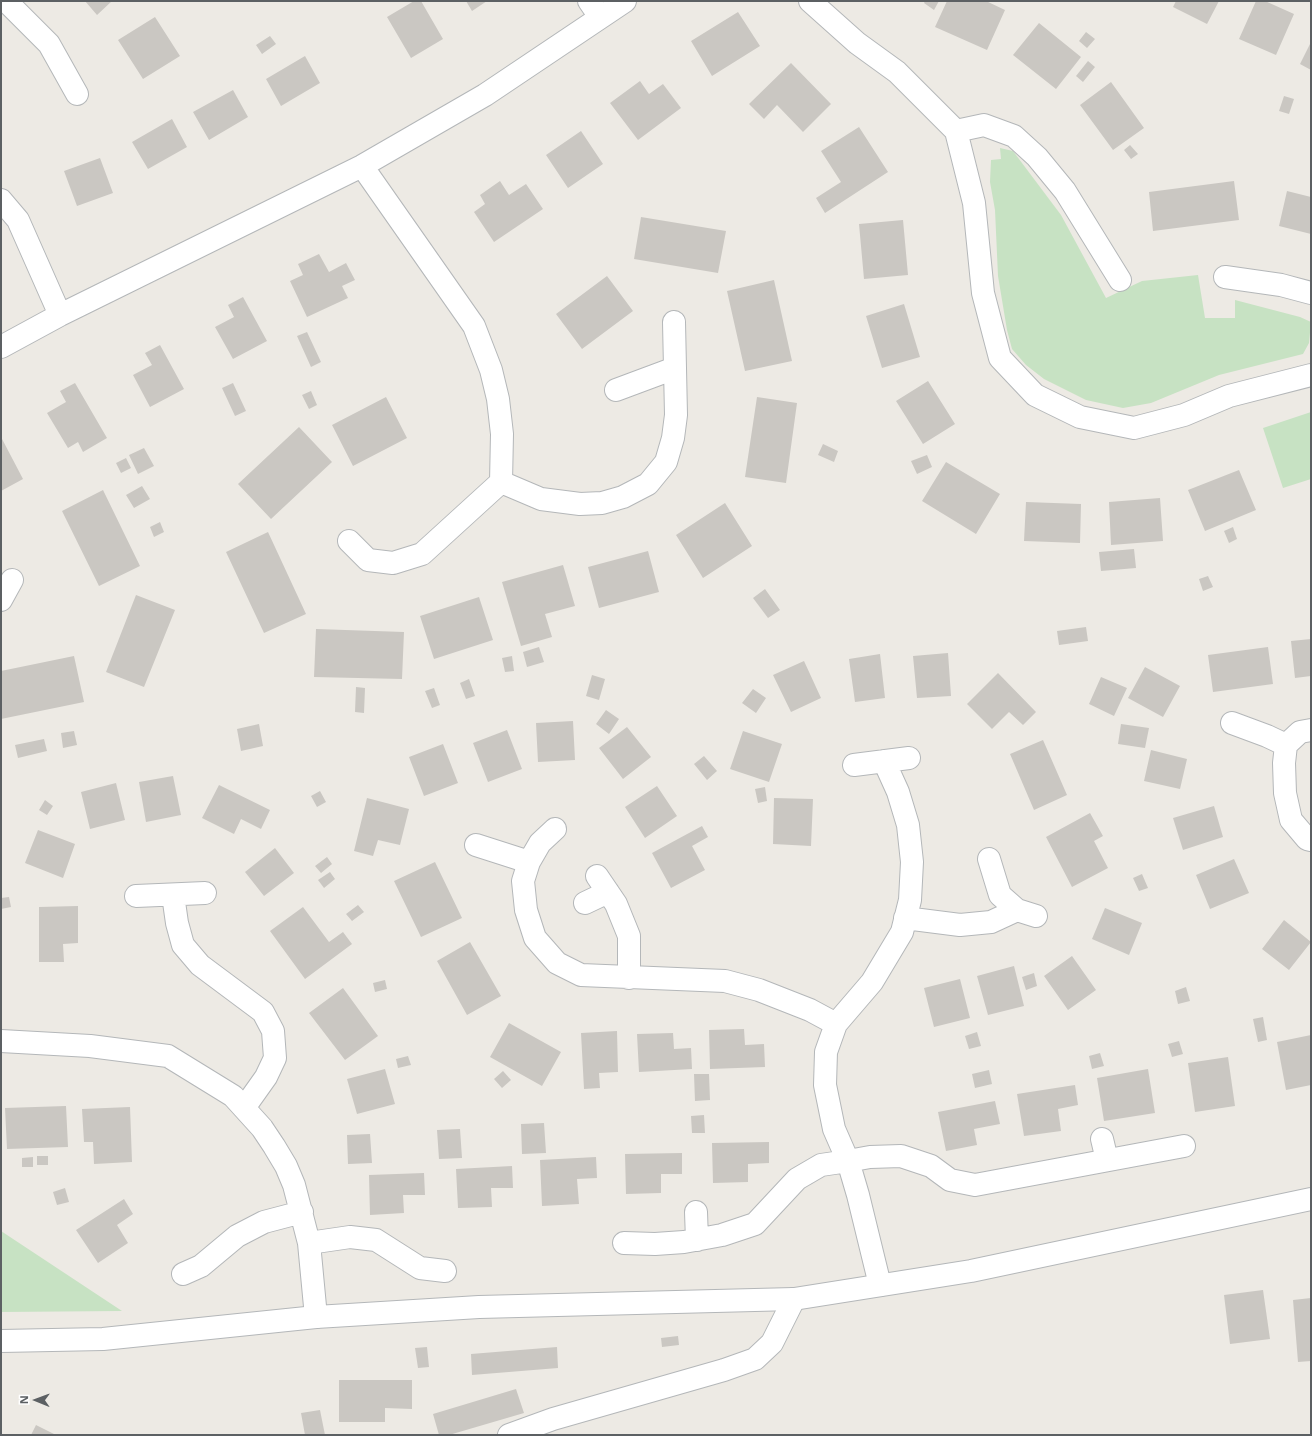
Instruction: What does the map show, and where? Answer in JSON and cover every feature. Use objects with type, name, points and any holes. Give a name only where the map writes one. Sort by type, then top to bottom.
[{"type":"street","points":[[6,1],[49,44],[77,94]]},
{"type":"street","points":[[1,347],[60,315],[362,166],[485,95],[595,9],[625,1]]},
{"type":"street","points":[[810,1],[857,43],[897,72],[956,130],[974,203],[983,293],[1000,358],[1035,395],[1080,417],[1134,428],[1184,414],[1229,396],[1311,376]]},
{"type":"street","points":[[956,130],[984,125],[1014,136],[1037,157],[1065,191],[1120,280]]},
{"type":"street","points":[[349,541],[368,560],[393,563],[422,554],[501,482],[502,434],[498,399],[491,370],[474,326],[362,166]]},
{"type":"street","points":[[1,200],[18,220],[60,315]]},
{"type":"street","points":[[1225,276],[1281,285],[1311,293]]},
{"type":"street","points":[[501,482],[542,498],[580,504],[602,503],[623,497],[648,484],[666,462],[674,438],[676,415],[674,322]]},
{"type":"street","points":[[616,390],[675,368]]},
{"type":"street","points":[[1,600],[12,580]]},
{"type":"street","points":[[1232,723],[1286,745]]},
{"type":"street","points":[[1311,730],[1300,732],[1286,745],[1284,763],[1285,793],[1291,820],[1307,839],[1311,840]]},
{"type":"street","points":[[854,765],[909,758]]},
{"type":"street","points":[[880,1284],[848,1161],[834,1128],[825,1085],[826,1052],[836,1024],[872,982],[902,932],[910,900],[912,862],[908,825],[898,792],[884,761]]},
{"type":"street","points":[[554,829],[540,843],[529,862],[523,881],[526,910],[535,938],[557,963],[581,975],[725,981],[759,990],[810,1010],[836,1024]]},
{"type":"street","points":[[476,845],[529,862]]},
{"type":"street","points":[[905,918],[960,925],[991,922],[1026,913],[1000,895],[989,859]]},
{"type":"street","points":[[585,903],[602,884],[616,904],[629,936],[630,978]]},
{"type":"street","points":[[136,896],[204,893]]},
{"type":"street","points":[[173,895],[177,923],[183,945],[200,965],[263,1012],[273,1031],[275,1058],[266,1077],[244,1108]]},
{"type":"street","points":[[1,1041],[83,1046],[168,1056],[227,1092],[262,1128],[286,1166],[302,1212],[309,1243],[316,1317]]},
{"type":"street","points":[[1102,1139],[1107,1160]]},
{"type":"street","points":[[624,1242],[656,1244],[697,1240],[722,1235],[755,1224],[797,1179],[821,1165],[870,1157],[901,1156],[931,1166],[950,1180],[975,1185],[1184,1146]]},
{"type":"street","points":[[1,1341],[103,1339],[316,1317],[480,1306],[794,1299],[880,1284],[971,1271],[1311,1199]]},
{"type":"street","points":[[183,1274],[200,1266],[237,1236],[264,1222],[302,1212]]},
{"type":"street","points":[[696,1212],[697,1240]]},
{"type":"street","points":[[309,1243],[350,1237],[376,1240],[420,1268],[444,1271]]},
{"type":"street","points":[[509,1435],[553,1419],[724,1370],[755,1358],[772,1344],[794,1299]]},
{"type":"green space","points":[[1000,148],[1013,151],[1061,215],[1106,298],[1142,281],[1198,275],[1205,318],[1235,318],[1235,300],[1300,317],[1311,322],[1309,343],[1303,354],[1219,375],[1151,403],[1123,408],[1086,400],[1044,379],[1026,365],[1012,349],[1007,330],[998,276],[995,210],[990,182],[991,160],[1001,159]]},
{"type":"green space","points":[[1311,412],[1311,479],[1283,488],[1263,428]]},
{"type":"green space","points":[[1,1231],[122,1311],[1,1312]]},
{"type":"building","points":[[85,1],[112,1],[97,15]]},
{"type":"building","points":[[414,1],[421,1],[443,39],[411,58],[387,17]]},
{"type":"building","points":[[466,1],[487,1],[472,11]]},
{"type":"building","points":[[925,1],[939,1],[934,10],[924,3]]},
{"type":"building","points":[[947,1],[986,1],[1005,10],[987,50],[935,27]]},
{"type":"building","points":[[1176,1],[1219,1],[1207,24],[1173,7]]},
{"type":"building","points":[[1256,1],[1265,1],[1294,14],[1276,55],[1239,39]]},
{"type":"building","points":[[738,12],[760,46],[712,76],[691,41]]},
{"type":"building","points":[[155,17],[180,56],[143,79],[118,40]]},
{"type":"building","points":[[1039,23],[1081,57],[1056,89],[1013,55]]},
{"type":"building","points":[[1086,32],[1095,39],[1087,48],[1079,41]]},
{"type":"building","points":[[270,36],[276,44],[262,54],[256,45]]},
{"type":"building","points":[[1311,42],[1311,70],[1300,64]]},
{"type":"building","points":[[305,56],[320,83],[281,106],[266,79]]},
{"type":"building","points":[[1088,61],[1095,67],[1083,82],[1076,76]]},
{"type":"building","points":[[791,63],[831,104],[803,132],[777,105],[764,119],[749,104]]},
{"type":"building","points":[[640,81],[649,94],[663,84],[681,108],[638,140],[610,103]]},
{"type":"building","points":[[1111,82],[1144,128],[1113,150],[1080,105]]},
{"type":"building","points":[[233,90],[248,117],[209,140],[193,112]]},
{"type":"building","points":[[1284,96],[1294,99],[1289,114],[1279,111]]},
{"type":"building","points":[[172,119],[187,147],[148,169],[132,142]]},
{"type":"building","points":[[859,127],[888,172],[825,213],[816,198],[841,182],[821,151]]},
{"type":"building","points":[[581,131],[603,164],[568,188],[546,155]]},
{"type":"building","points":[[1130,145],[1138,154],[1131,159],[1124,150]]},
{"type":"building","points":[[100,158],[113,193],[77,206],[64,171]]},
{"type":"building","points":[[500,181],[509,195],[526,184],[543,209],[494,242],[474,212],[485,204],[480,195]]},
{"type":"building","points":[[1234,181],[1239,220],[1153,231],[1149,192]]},
{"type":"building","points":[[1287,191],[1311,197],[1311,234],[1279,226]]},
{"type":"building","points":[[641,217],[726,231],[718,273],[634,259]]},
{"type":"building","points":[[903,220],[908,275],[864,279],[859,224]]},
{"type":"building","points":[[319,254],[329,272],[346,263],[355,280],[342,286],[348,298],[307,317],[290,281],[303,275],[298,264]]},
{"type":"building","points":[[607,276],[633,311],[582,349],[556,314]]},
{"type":"building","points":[[774,280],[792,361],[745,371],[727,291]]},
{"type":"building","points":[[243,297],[267,341],[233,359],[215,327],[234,317],[228,305]]},
{"type":"building","points":[[904,304],[920,357],[882,368],[866,316]]},
{"type":"building","points":[[307,332],[321,362],[311,367],[297,336]]},
{"type":"building","points":[[160,345],[184,389],[150,407],[133,375],[152,365],[145,353]]},
{"type":"building","points":[[928,381],[955,424],[923,444],[896,401]]},
{"type":"building","points":[[75,383],[107,438],[83,452],[78,442],[68,448],[47,413],[66,402],[60,391]]},
{"type":"building","points":[[233,383],[246,411],[235,416],[222,388]]},
{"type":"building","points":[[311,391],[317,405],[309,409],[302,395]]},
{"type":"building","points":[[386,397],[407,438],[353,466],[332,425]]},
{"type":"building","points":[[757,397],[797,403],[786,483],[745,477]]},
{"type":"building","points":[[299,427],[332,462],[271,519],[238,484]]},
{"type":"building","points":[[1,437],[23,479],[1,491]]},
{"type":"building","points":[[823,444],[838,451],[834,462],[818,455]]},
{"type":"building","points":[[144,448],[154,466],[138,474],[129,455]]},
{"type":"building","points":[[927,455],[932,467],[917,474],[911,461]]},
{"type":"building","points":[[126,458],[131,468],[121,473],[116,463]]},
{"type":"building","points":[[946,462],[1000,494],[976,534],[922,501]]},
{"type":"building","points":[[1239,470],[1256,510],[1205,531],[1188,490]]},
{"type":"building","points":[[142,486],[150,499],[134,508],[126,495]]},
{"type":"building","points":[[103,490],[140,566],[99,586],[62,511]]},
{"type":"building","points":[[1160,498],[1163,541],[1111,545],[1109,502]]},
{"type":"building","points":[[1026,502],[1081,504],[1080,543],[1024,541]]},
{"type":"building","points":[[725,503],[752,546],[703,578],[676,535]]},
{"type":"building","points":[[160,522],[164,532],[154,537],[150,527]]},
{"type":"building","points":[[1233,527],[1237,539],[1229,543],[1224,531]]},
{"type":"building","points":[[268,532],[306,614],[264,633],[226,552]]},
{"type":"building","points":[[1134,549],[1136,568],[1101,571],[1099,552]]},
{"type":"building","points":[[648,551],[659,592],[599,608],[588,567]]},
{"type":"building","points":[[563,565],[575,606],[545,614],[552,637],[521,646],[502,582]]},
{"type":"building","points":[[1208,576],[1213,587],[1203,591],[1199,579]]},
{"type":"building","points":[[765,589],[780,610],[768,618],[753,598]]},
{"type":"building","points":[[136,595],[175,610],[144,687],[106,672]]},
{"type":"building","points":[[479,597],[493,640],[434,659],[420,616]]},
{"type":"building","points":[[1086,627],[1088,641],[1059,645],[1057,631]]},
{"type":"building","points":[[316,629],[404,632],[402,679],[314,677]]},
{"type":"building","points":[[1311,639],[1311,676],[1295,678],[1291,641]]},
{"type":"building","points":[[539,647],[544,662],[527,667],[523,652]]},
{"type":"building","points":[[1268,647],[1273,684],[1213,692],[1208,655]]},
{"type":"building","points":[[948,653],[951,696],[917,698],[913,656]]},
{"type":"building","points":[[880,654],[885,698],[855,702],[849,659]]},
{"type":"building","points":[[74,656],[84,702],[1,719],[1,671]]},
{"type":"building","points":[[512,656],[514,671],[505,672],[502,658]]},
{"type":"building","points":[[804,661],[821,698],[791,712],[773,675]]},
{"type":"building","points":[[1145,667],[1180,686],[1163,717],[1128,698]]},
{"type":"building","points":[[998,673],[1036,712],[1023,725],[1009,712],[992,729],[967,704]]},
{"type":"building","points":[[592,675],[605,679],[599,700],[586,696]]},
{"type":"building","points":[[1101,677],[1127,688],[1114,716],[1089,704]]},
{"type":"building","points":[[469,679],[475,696],[466,699],[460,683]]},
{"type":"building","points":[[356,687],[365,688],[364,713],[355,712]]},
{"type":"building","points":[[434,688],[440,705],[432,708],[425,691]]},
{"type":"building","points":[[753,689],[766,698],[756,713],[742,703]]},
{"type":"building","points":[[606,710],[619,719],[609,734],[596,724]]},
{"type":"building","points":[[573,721],[575,760],[538,762],[536,723]]},
{"type":"building","points":[[259,724],[263,746],[241,751],[237,729]]},
{"type":"building","points":[[1121,724],[1149,728],[1145,748],[1118,744]]},
{"type":"building","points":[[627,727],[651,757],[623,779],[599,748]]},
{"type":"building","points":[[507,730],[522,769],[488,782],[473,743]]},
{"type":"building","points":[[74,731],[77,745],[63,748],[61,733]]},
{"type":"building","points":[[743,731],[782,744],[769,782],[730,769]]},
{"type":"building","points":[[44,739],[47,751],[18,758],[15,745]]},
{"type":"building","points":[[1043,740],[1067,795],[1034,810],[1010,754]]},
{"type":"building","points":[[443,744],[458,783],[424,796],[409,757]]},
{"type":"building","points":[[1151,750],[1187,759],[1180,789],[1144,781]]},
{"type":"building","points":[[704,756],[717,771],[707,780],[694,764]]},
{"type":"building","points":[[173,776],[181,815],[146,822],[139,782]]},
{"type":"building","points":[[116,783],[125,820],[90,829],[81,792]]},
{"type":"building","points":[[219,785],[270,810],[261,829],[241,819],[234,834],[202,818]]},
{"type":"building","points":[[657,786],[677,816],[645,838],[625,807]]},
{"type":"building","points":[[765,787],[767,801],[758,803],[755,789]]},
{"type":"building","points":[[320,791],[326,802],[317,807],[311,796]]},
{"type":"building","points":[[367,798],[409,809],[400,845],[378,840],[373,856],[354,851]]},
{"type":"building","points":[[774,798],[813,799],[811,846],[773,844]]},
{"type":"building","points":[[45,800],[53,806],[47,815],[39,810]]},
{"type":"building","points":[[1214,806],[1223,837],[1183,850],[1173,818]]},
{"type":"building","points":[[1090,813],[1103,836],[1094,841],[1108,868],[1072,887],[1046,837]]},
{"type":"building","points":[[702,826],[708,837],[692,846],[705,870],[671,888],[652,853]]},
{"type":"building","points":[[38,830],[75,844],[63,878],[25,863]]},
{"type":"building","points":[[275,848],[294,873],[264,896],[245,872]]},
{"type":"building","points":[[327,857],[332,864],[321,873],[315,866]]},
{"type":"building","points":[[1234,859],[1249,893],[1210,909],[1196,875]]},
{"type":"building","points":[[435,862],[462,918],[421,937],[394,881]]},
{"type":"building","points":[[330,872],[335,879],[324,888],[318,880]]},
{"type":"building","points":[[1142,874],[1148,888],[1139,891],[1133,878]]},
{"type":"building","points":[[9,897],[11,907],[1,909],[1,898]]},
{"type":"building","points":[[358,905],[364,912],[352,921],[346,914]]},
{"type":"building","points":[[78,906],[78,943],[63,944],[64,962],[39,962],[39,907]]},
{"type":"building","points":[[303,907],[329,942],[343,932],[352,944],[305,979],[270,931]]},
{"type":"building","points":[[1105,908],[1142,923],[1129,955],[1092,939]]},
{"type":"building","points":[[1284,920],[1311,942],[1289,970],[1262,949]]},
{"type":"building","points":[[470,942],[501,996],[467,1015],[437,961]]},
{"type":"building","points":[[1072,956],[1096,990],[1068,1010],[1044,976]]},
{"type":"building","points":[[1014,966],[1024,1006],[988,1015],[977,976]]},
{"type":"building","points":[[1034,973],[1037,986],[1026,990],[1022,977]]},
{"type":"building","points":[[960,979],[970,1018],[934,1027],[924,988]]},
{"type":"building","points":[[385,980],[387,989],[375,992],[373,983]]},
{"type":"building","points":[[1186,987],[1190,1001],[1178,1004],[1175,991]]},
{"type":"building","points":[[343,988],[378,1036],[345,1060],[309,1013]]},
{"type":"building","points":[[1263,1017],[1267,1040],[1258,1042],[1253,1019]]},
{"type":"building","points":[[509,1023],[561,1052],[542,1086],[490,1057]]},
{"type":"building","points":[[744,1029],[745,1045],[764,1044],[765,1067],[710,1069],[709,1030]]},
{"type":"building","points":[[617,1031],[618,1072],[599,1073],[600,1088],[584,1089],[581,1033]]},
{"type":"building","points":[[977,1032],[981,1046],[969,1049],[965,1036]]},
{"type":"building","points":[[673,1033],[674,1049],[691,1048],[692,1069],[639,1072],[637,1034]]},
{"type":"building","points":[[1311,1035],[1311,1085],[1286,1090],[1277,1042]]},
{"type":"building","points":[[1179,1041],[1183,1054],[1172,1057],[1168,1044]]},
{"type":"building","points":[[1100,1053],[1104,1066],[1092,1069],[1089,1056]]},
{"type":"building","points":[[408,1056],[411,1065],[398,1068],[396,1059]]},
{"type":"building","points":[[1228,1057],[1235,1106],[1195,1112],[1188,1063]]},
{"type":"building","points":[[385,1069],[395,1104],[357,1114],[347,1079]]},
{"type":"building","points":[[1148,1069],[1155,1113],[1104,1121],[1097,1078]]},
{"type":"building","points":[[989,1070],[992,1084],[975,1088],[972,1074]]},
{"type":"building","points":[[503,1071],[511,1080],[502,1088],[494,1079]]},
{"type":"building","points":[[694,1074],[709,1074],[710,1100],[695,1101]]},
{"type":"building","points":[[1075,1085],[1078,1105],[1058,1109],[1061,1131],[1024,1136],[1017,1094]]},
{"type":"building","points":[[995,1101],[1000,1124],[974,1129],[977,1145],[946,1151],[938,1112]]},
{"type":"building","points":[[66,1106],[68,1147],[7,1149],[5,1108]]},
{"type":"building","points":[[130,1107],[132,1162],[94,1164],[93,1142],[84,1142],[82,1109]]},
{"type":"building","points":[[704,1115],[705,1133],[692,1133],[691,1116]]},
{"type":"building","points":[[544,1123],[546,1153],[522,1154],[521,1124]]},
{"type":"building","points":[[460,1129],[462,1158],[439,1159],[437,1130]]},
{"type":"building","points":[[370,1134],[372,1163],[348,1164],[347,1135]]},
{"type":"building","points":[[769,1142],[769,1163],[748,1164],[748,1182],[713,1183],[712,1143]]},
{"type":"building","points":[[682,1153],[682,1174],[661,1174],[661,1193],[626,1194],[625,1154]]},
{"type":"building","points":[[37,1156],[48,1156],[48,1165],[37,1165]]},
{"type":"building","points":[[33,1157],[33,1167],[22,1167],[22,1158]]},
{"type":"building","points":[[596,1157],[597,1178],[577,1179],[579,1204],[542,1206],[540,1160]]},
{"type":"building","points":[[512,1166],[513,1188],[491,1188],[492,1207],[458,1208],[456,1169]]},
{"type":"building","points":[[424,1173],[425,1195],[403,1195],[404,1213],[370,1215],[369,1175]]},
{"type":"building","points":[[65,1188],[69,1202],[57,1205],[53,1192]]},
{"type":"building","points":[[124,1199],[133,1214],[117,1225],[128,1243],[98,1263],[76,1230]]},
{"type":"building","points":[[1263,1290],[1270,1339],[1230,1344],[1224,1295]]},
{"type":"building","points":[[1311,1298],[1311,1361],[1298,1362],[1293,1300]]},
{"type":"building","points":[[678,1336],[679,1345],[662,1347],[661,1338]]},
{"type":"building","points":[[427,1347],[429,1367],[418,1368],[415,1348]]},
{"type":"building","points":[[557,1347],[558,1368],[472,1375],[471,1354]]},
{"type":"building","points":[[339,1380],[412,1380],[412,1409],[385,1408],[385,1422],[339,1422]]},
{"type":"building","points":[[516,1389],[524,1413],[449,1435],[439,1435],[433,1414]]},
{"type":"building","points":[[320,1410],[325,1435],[305,1435],[301,1413]]},
{"type":"building","points":[[36,1425],[56,1435],[31,1435]]}]
